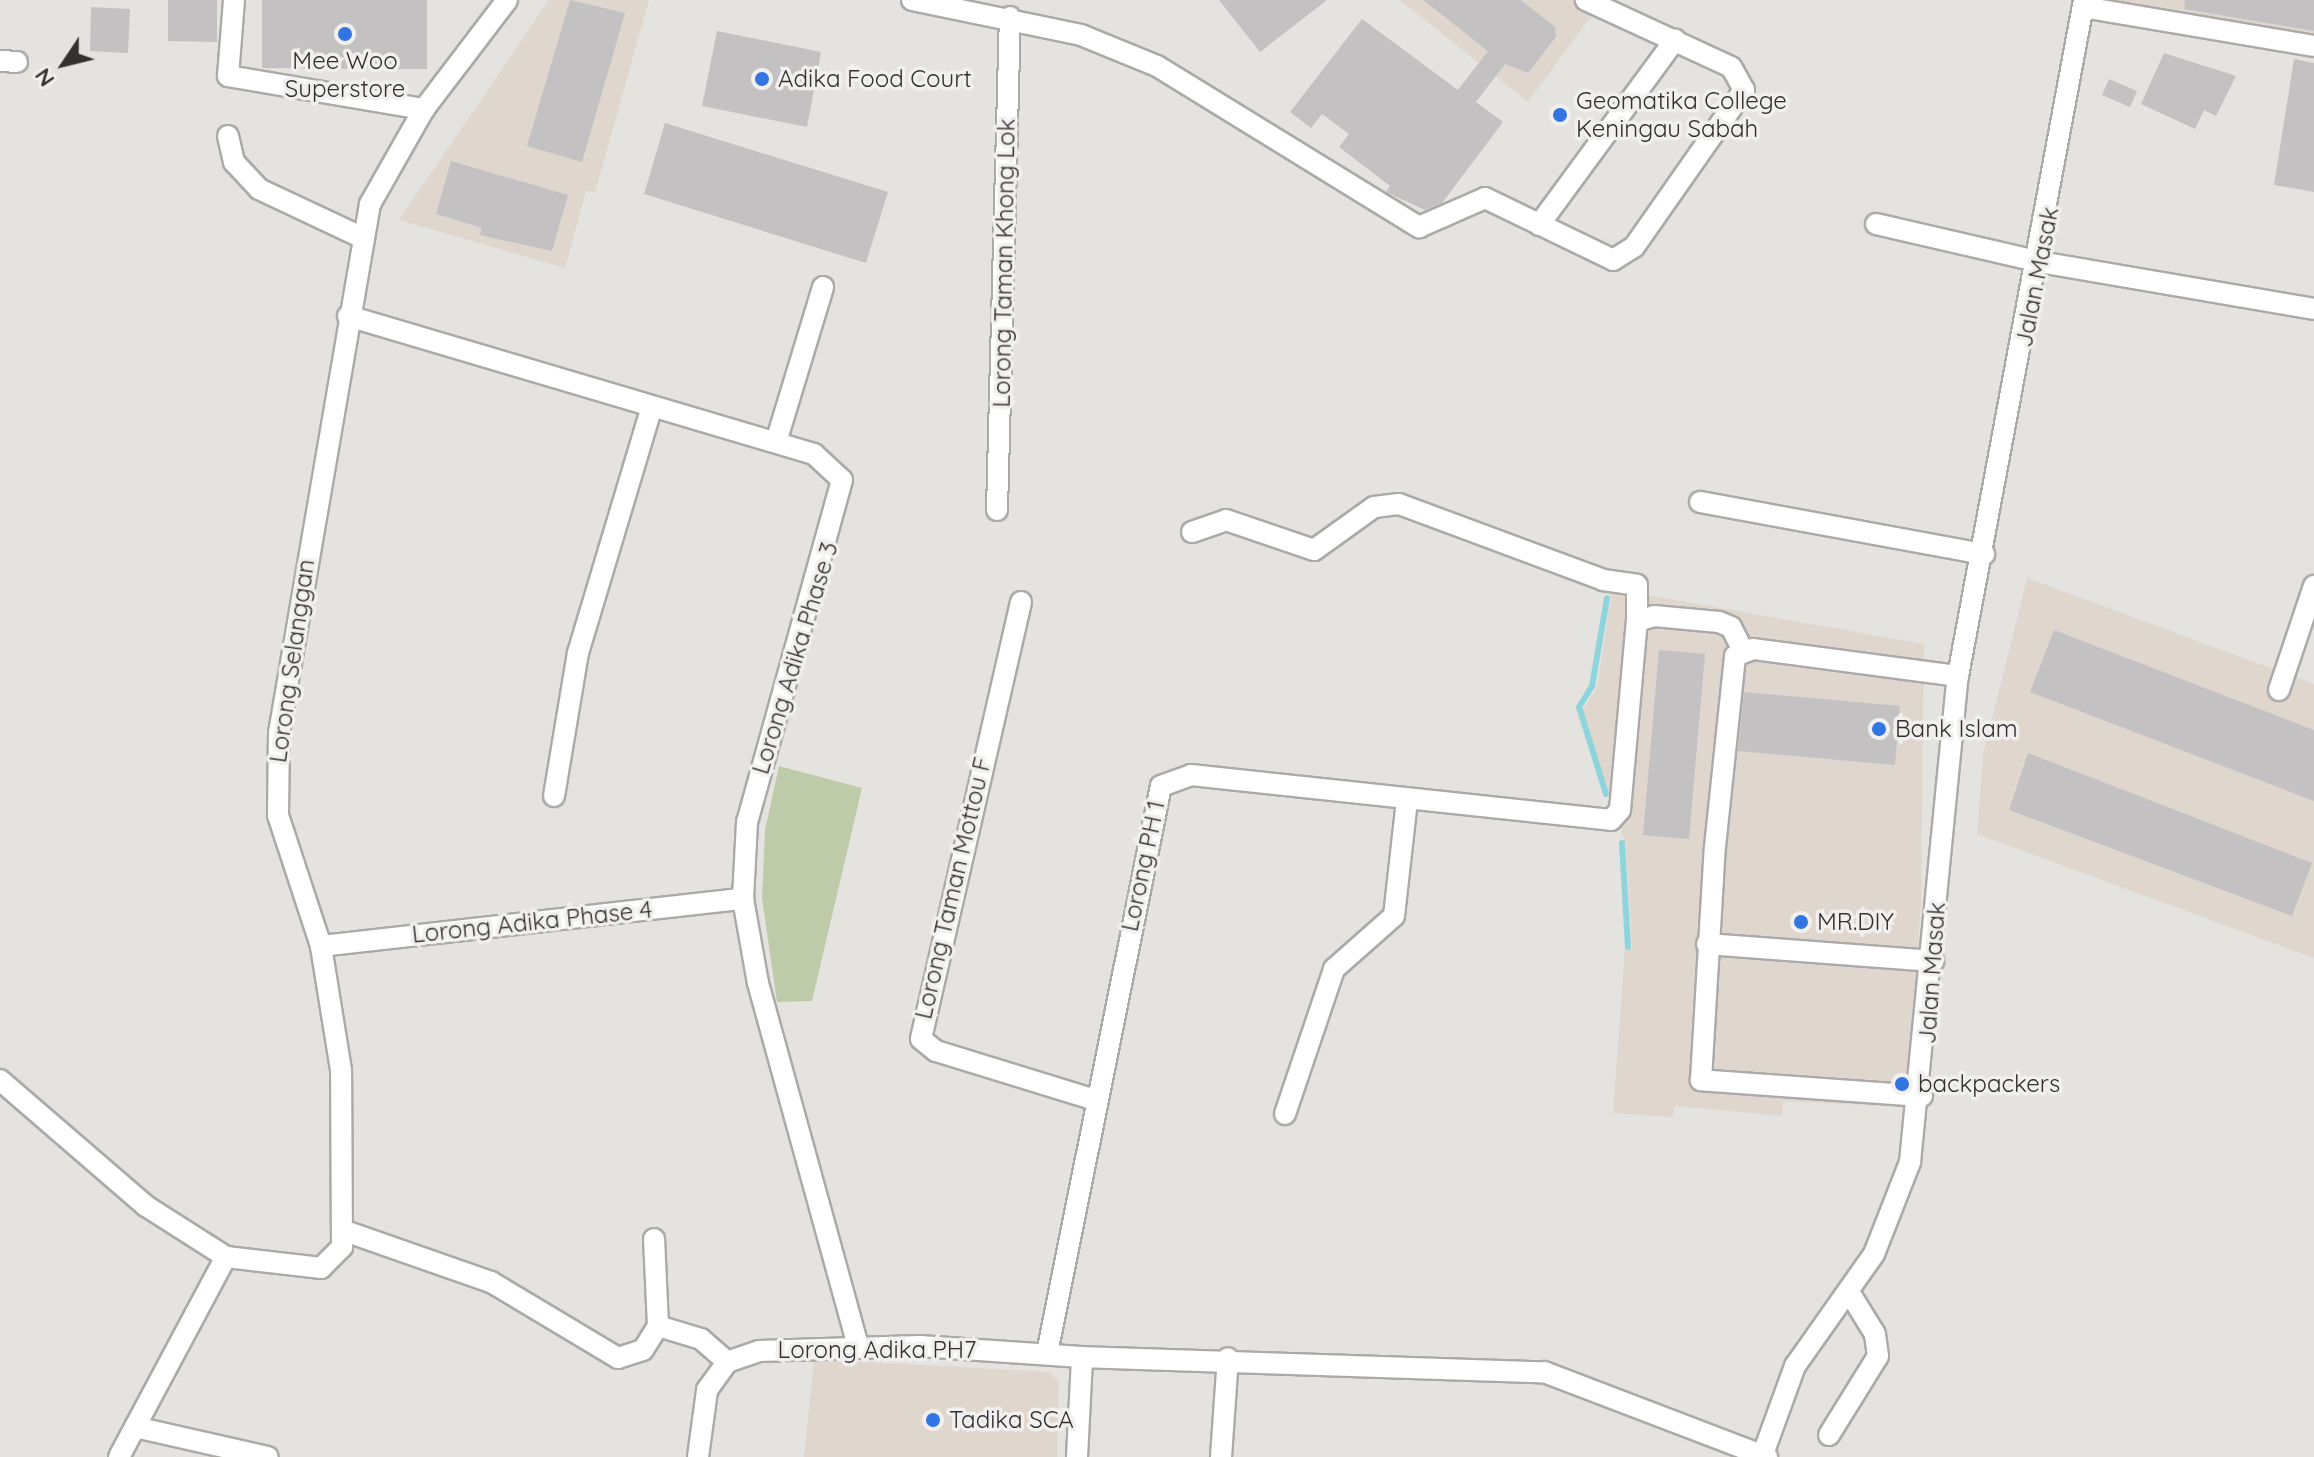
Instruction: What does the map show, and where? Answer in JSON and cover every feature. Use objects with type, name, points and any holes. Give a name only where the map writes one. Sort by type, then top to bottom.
[{"type":"street","points":[[234,0],[228,76],[424,109]]},
{"type":"street","name":"Lorong Selanggan","points":[[226,1257],[321,1268],[338,1259],[345,1231],[341,1070],[321,946],[278,815],[276,773],[361,237],[383,173],[424,109],[507,0]]},
{"type":"street","points":[[912,0],[1010,17],[1157,66],[1419,227],[1478,197],[1613,260],[1643,235],[1744,90],[1731,67],[1586,0]]},
{"type":"street","points":[[2084,3],[2137,8],[2314,46]]},
{"type":"street","name":"Jalan Masak","points":[[1765,1455],[1795,1366],[1849,1292],[1901,1193],[1922,1096],[1958,676],[2040,262],[2084,3]]},
{"type":"street","name":"Lorong Taman Khong Lok","points":[[997,510],[1010,17]]},
{"type":"street","points":[[1539,225],[1675,40]]},
{"type":"street","points":[[228,136],[234,162],[259,189],[361,237]]},
{"type":"street","points":[[1876,224],[2040,262],[2314,309]]},
{"type":"street","points":[[776,442],[823,287]]},
{"type":"street","name":"Lorong Adika Phase 3","points":[[348,316],[651,409],[776,442],[832,464],[842,494],[747,822],[743,899],[766,1013],[858,1345]]},
{"type":"street","points":[[554,796],[578,653],[651,409]]},
{"type":"street","points":[[1700,502],[1984,554]]},
{"type":"street","points":[[1192,532],[1226,520],[1314,550],[1374,507],[1399,504],[1603,580],[1637,585],[1637,621],[1654,616],[1719,622],[1731,627],[1743,651]]},
{"type":"street","points":[[2279,690],[2314,586]]},
{"type":"street","name":"Lorong Taman Mottou F","points":[[1021,602],[920,1031],[936,1051],[1095,1100]]},
{"type":"street","name":"Lorong PH 1","points":[[1047,1353],[1095,1100],[1161,786],[1191,775],[1604,822],[1617,817],[1637,621]]},
{"type":"street","points":[[1743,651],[1958,676]]},
{"type":"street","points":[[1743,651],[1731,666],[1707,944],[1701,1080],[1922,1096]]},
{"type":"street","points":[[1285,1114],[1334,969],[1394,916],[1407,800]]},
{"type":"street","name":"Lorong Adika Phase 4","points":[[321,946],[743,899]]},
{"type":"street","points":[[1707,944],[1933,961]]},
{"type":"street","points":[[0,1080],[146,1206],[226,1257],[119,1457]]},
{"type":"street","points":[[345,1231],[491,1282],[618,1358],[643,1350],[658,1326],[654,1239]]},
{"type":"street","points":[[1829,1435],[1878,1356],[1875,1334],[1849,1292]]},
{"type":"street","points":[[658,1326],[701,1339],[727,1362],[707,1390],[698,1457]]},
{"type":"street","name":"Lorong Adika PH7","points":[[727,1362],[759,1351],[858,1345],[1082,1357],[1228,1358],[1544,1372],[1765,1455]]},
{"type":"street","points":[[1077,1457],[1082,1357]]},
{"type":"street","points":[[1221,1457],[1228,1358]]},
{"type":"street","points":[[135,1427],[268,1457]]},
{"type":"shaded area","points":[[549,0],[649,0],[595,193],[586,191],[565,268],[399,220]]},
{"type":"shaded area","points":[[1400,0],[1603,0],[1528,102]]},
{"type":"shaded area","points":[[2104,0],[2314,0],[2314,56],[2100,23]]},
{"type":"shaded area","points":[[2027,578],[2314,684],[2314,958],[1977,834],[1983,755]]},
{"type":"shaded area","points":[[1612,589],[1924,644],[1921,902],[1907,1107],[1783,1101],[1782,1116],[1674,1106],[1673,1117],[1613,1113],[1625,947],[1632,947],[1626,845],[1582,711],[1597,687]]},
{"type":"shaded area","name":"Tadika SCA","points":[[814,1359],[1050,1372],[1059,1383],[1057,1457],[804,1457]]},
{"type":"green space","points":[[779,766],[862,788],[812,1001],[777,1002],[762,898],[765,830]]},
{"type":"building","points":[[168,0],[217,0],[217,42],[168,41]]},
{"type":"building","name":"Mee Woo Superstore","points":[[262,0],[427,0],[427,69],[262,68]]},
{"type":"building","points":[[570,0],[625,13],[582,162],[527,146]]},
{"type":"building","points":[[1219,0],[1327,0],[1260,52]]},
{"type":"building","points":[[1423,0],[1521,0],[1555,27],[1556,37],[1528,73],[1505,64],[1476,102],[1503,122],[1442,203],[1425,210],[1386,192],[1390,186],[1339,147],[1349,134],[1322,114],[1311,128],[1290,112],[1362,19],[1458,90],[1488,51]]},
{"type":"building","points":[[2185,0],[2314,0],[2314,31],[2184,9]]},
{"type":"building","points":[[91,7],[130,9],[128,53],[90,51]]},
{"type":"building","name":"Adika Food Court","points":[[717,31],[821,52],[807,127],[702,106]]},
{"type":"building","points":[[2164,53],[2236,76],[2216,116],[2204,110],[2195,129],[2141,104]]},
{"type":"building","points":[[2294,59],[2314,63],[2314,192],[2274,185]]},
{"type":"building","points":[[2109,79],[2137,91],[2130,107],[2102,95]]},
{"type":"building","points":[[665,123],[888,192],[866,263],[644,194]]},
{"type":"building","points":[[451,161],[568,195],[552,251],[480,235],[482,228],[436,214]]},
{"type":"building","points":[[2054,630],[2314,730],[2314,801],[2030,692]]},
{"type":"building","points":[[1659,650],[1705,654],[1689,839],[1643,835]]},
{"type":"building","points":[[1744,692],[1900,706],[1895,765],[1738,751]]},
{"type":"building","points":[[2028,753],[2312,863],[2292,916],[2009,810]]},
{"type":"waterway","points":[[1606,794],[1579,707],[1592,686],[1607,598]]},
{"type":"waterway","points":[[1622,843],[1628,947]]},
{"type":"place","name":"Mee Woo Superstore","points":[[345,34]]},
{"type":"place","name":"Adika Food Court","points":[[762,79]]},
{"type":"place","name":"Geomatika College Keningau Sabah","points":[[1560,115]]},
{"type":"place","name":"Bank Islam","points":[[1879,729]]},
{"type":"place","name":"MR.DIY","points":[[1801,922]]},
{"type":"place","name":"backpackers","points":[[1902,1084]]},
{"type":"place","name":"Tadika SCA","points":[[933,1420]]}]
